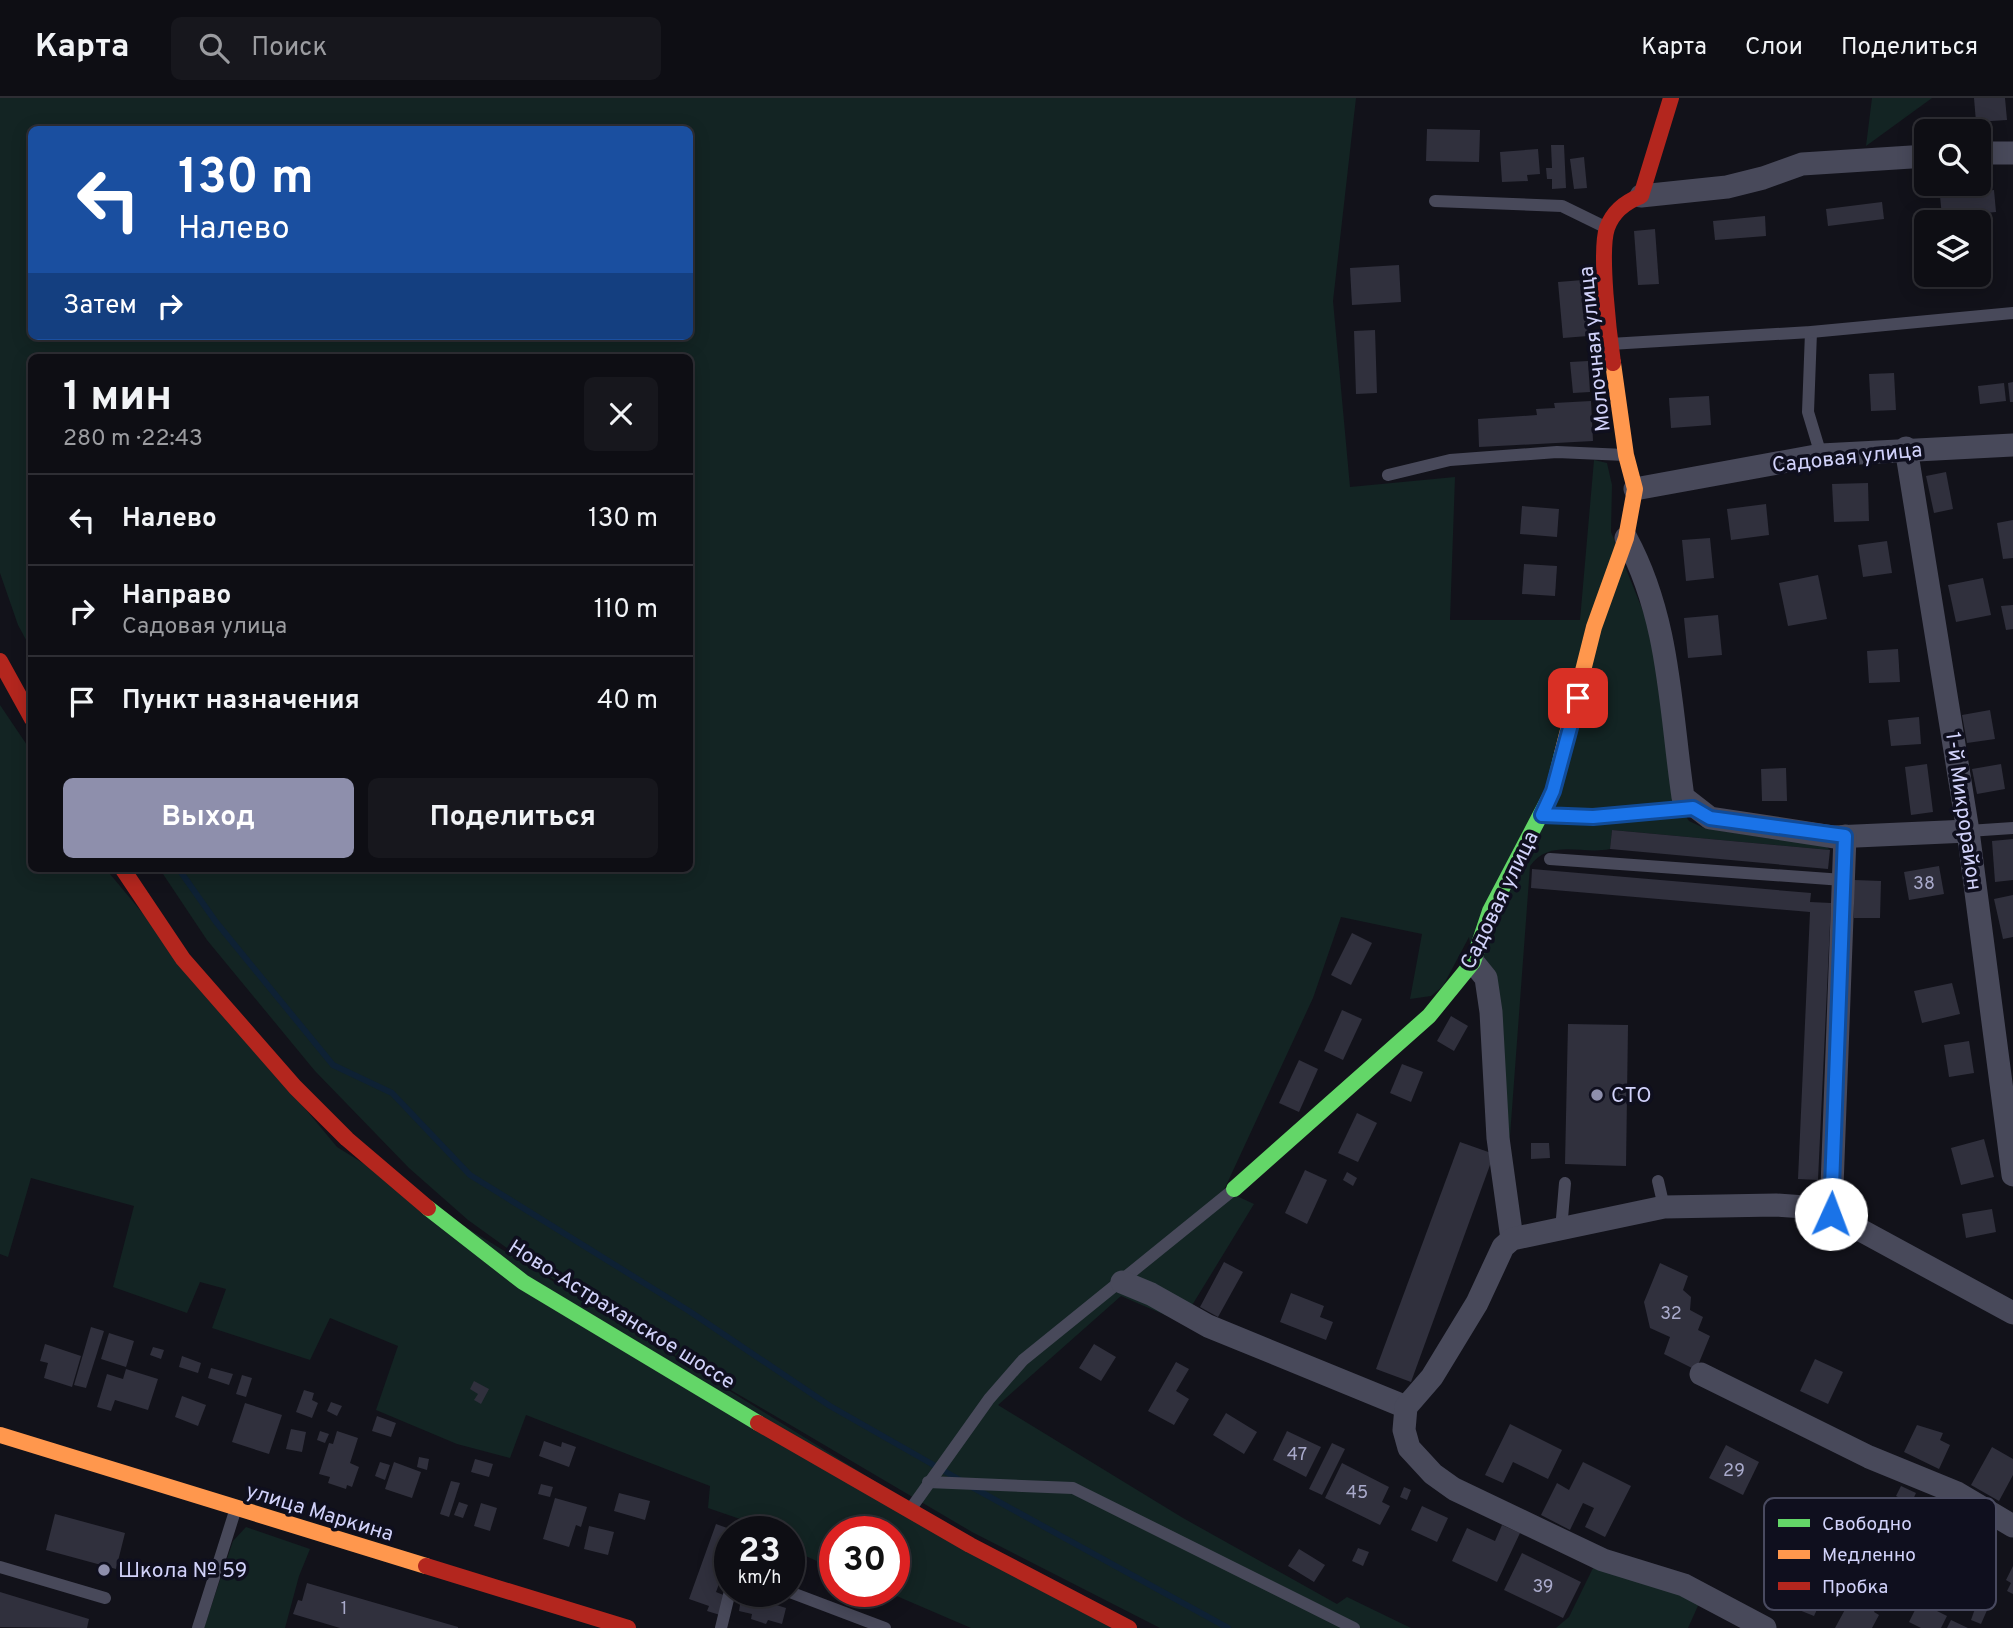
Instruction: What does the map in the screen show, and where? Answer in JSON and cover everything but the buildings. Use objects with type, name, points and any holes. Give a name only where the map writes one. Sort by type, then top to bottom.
[{"type":"street","points":[[1641,196],[1671,98]]},
{"type":"street","points":[[1991,153],[2013,153]]},
{"type":"street","points":[[1607,228],[1623,203],[1641,196],[1727,187],[1763,178],[1802,163],[1914,157]]},
{"type":"street","name":"Молочная улица","points":[[1607,228],[1605,249],[1610,344],[1626,455],[1635,489]]},
{"type":"street","name":"Садовая улица","points":[[1234,1189],[1429,1016],[1473,962],[1490,911],[1520,848],[1542,815],[1567,743],[1594,627],[1626,538],[1635,489],[1821,456],[1906,449],[2013,445]]},
{"type":"street","name":"1-й Микрорайон","points":[[1906,449],[1968,831],[2013,1175]]},
{"type":"street","points":[[1626,538],[1651,589],[1668,666],[1683,797],[1693,808],[1710,818],[1845,836],[1968,831]]},
{"type":"street","points":[[0,661],[28,712]]},
{"type":"street","points":[[1831,1214],[1845,836]]},
{"type":"street","name":"Ново-Астраханское шоссе","points":[[125,872],[183,959],[295,1087],[347,1139],[523,1282],[658,1366],[910,1510],[1129,1628]]},
{"type":"street","points":[[1473,962],[1486,978],[1491,1012],[1498,1138],[1513,1239]]},
{"type":"street","points":[[1765,1628],[1684,1585],[1603,1560],[1454,1489],[1419,1460],[1409,1448],[1404,1430],[1406,1407],[1432,1377],[1477,1303],[1503,1247],[1513,1239],[1664,1207],[1805,1207],[1831,1214],[2013,1314]]},
{"type":"street","points":[[1122,1282],[1151,1294],[1208,1326],[1406,1407]]},
{"type":"street","points":[[1701,1374],[1869,1457],[1966,1498]]},
{"type":"street","name":"улица Маркина","points":[[0,1435],[628,1628]]},
{"type":"street","points":[[1996,1515],[2013,1525]]},
{"type":"lane","points":[[1435,201],[1562,206],[1607,228]]},
{"type":"lane","points":[[1610,344],[1811,332],[2013,313]]},
{"type":"lane","points":[[1811,332],[1808,412],[1821,456]]},
{"type":"lane","points":[[1388,475],[1450,460],[1568,452],[1626,455]]},
{"type":"lane","points":[[1542,815],[1593,817],[1693,808]]},
{"type":"lane","points":[[1968,831],[2013,828]]},
{"type":"lane","points":[[1550,859],[1843,880]]},
{"type":"lane","points":[[1658,1181],[1664,1207]]},
{"type":"lane","points":[[1561,1230],[1565,1183]]},
{"type":"lane","points":[[910,1510],[989,1399],[1023,1360],[1234,1189]]},
{"type":"lane","points":[[928,1482],[1073,1488],[1354,1628]]},
{"type":"lane","points":[[198,1628],[236,1508]]},
{"type":"lane","points":[[0,1567],[105,1598]]},
{"type":"lane","points":[[805,1598],[885,1628]]},
{"type":"lane","points":[[721,1628],[726,1607]]},
{"type":"shaded area","points":[[0,98],[1356,98],[1333,301],[1350,487],[1455,477],[1450,620],[1580,620],[1594,460],[1607,463],[1612,485],[1611,532],[1654,638],[1674,797],[1689,821],[1704,828],[1772,839],[1821,841],[1830,850],[1612,830],[1610,849],[1557,850],[1538,857],[1530,866],[1508,1163],[1469,937],[1443,986],[1431,996],[1410,999],[1422,934],[1341,917],[1313,998],[1224,1190],[1254,1204],[1191,1307],[1179,1321],[1121,1296],[998,1405],[1183,1518],[1337,1604],[1347,1597],[1411,1628],[1160,1628],[972,1532],[724,1386],[529,1264],[468,1220],[409,1168],[315,1071],[207,940],[162,872],[693,872],[693,354],[28,354],[28,643],[18,625],[0,573]]},
{"type":"shaded area","points":[[1872,98],[1932,98],[1866,146]]},
{"type":"shaded area","points":[[0,705],[28,747],[28,872],[108,872],[337,1147],[1111,1628],[971,1628],[910,1602],[910,1516],[819,1516],[819,1562],[805,1556],[805,1516],[731,1516],[708,1508],[710,1486],[526,1415],[510,1458],[457,1444],[376,1410],[398,1346],[330,1318],[310,1360],[212,1328],[226,1289],[200,1282],[187,1313],[113,1287],[134,1206],[31,1178],[8,1257],[0,1254]]},
{"type":"shaded area","points":[[246,1527],[310,1549],[299,1576],[285,1628],[204,1628],[233,1541]]},
{"type":"shaded area","points":[[1593,1568],[1701,1599],[1688,1628],[1556,1628],[1569,1617]]},
{"type":"waterway","points":[[181,872],[216,922],[333,1065],[392,1093],[470,1175],[689,1311],[830,1406],[960,1480]]},
{"type":"waterway","points":[[972,1487],[1228,1628]]},
{"type":"traffic: fast","points":[[1234,1189],[1429,1016],[1473,962],[1490,911],[1553,791],[1562,754]]},
{"type":"traffic: fast","points":[[428,1208],[523,1282],[758,1423]]},
{"type":"traffic: slow","points":[[1562,754],[1594,627],[1626,538],[1635,489],[1626,455],[1613,363]]},
{"type":"traffic: slow","points":[[0,1435],[426,1566]]},
{"type":"traffic: jam","points":[[1613,363],[1604,274],[1607,228],[1620,208],[1641,196],[1671,98]]},
{"type":"traffic: jam","points":[[0,661],[28,712]]},
{"type":"traffic: jam","points":[[125,872],[183,959],[295,1087],[347,1139],[428,1208]]},
{"type":"traffic: jam","points":[[758,1423],[970,1545],[1129,1628]]},
{"type":"traffic: jam","points":[[426,1566],[628,1628]]},
{"type":"place","name":"СТО","points":[[1597,1095]]},
{"type":"place","name":"Школа № 59","points":[[104,1570]]},
{"type":"route","points":[[1578,698],[1553,791],[1542,815],[1593,817],[1693,808],[1710,818],[1833,837],[1845,836],[1831,1214]]}]
